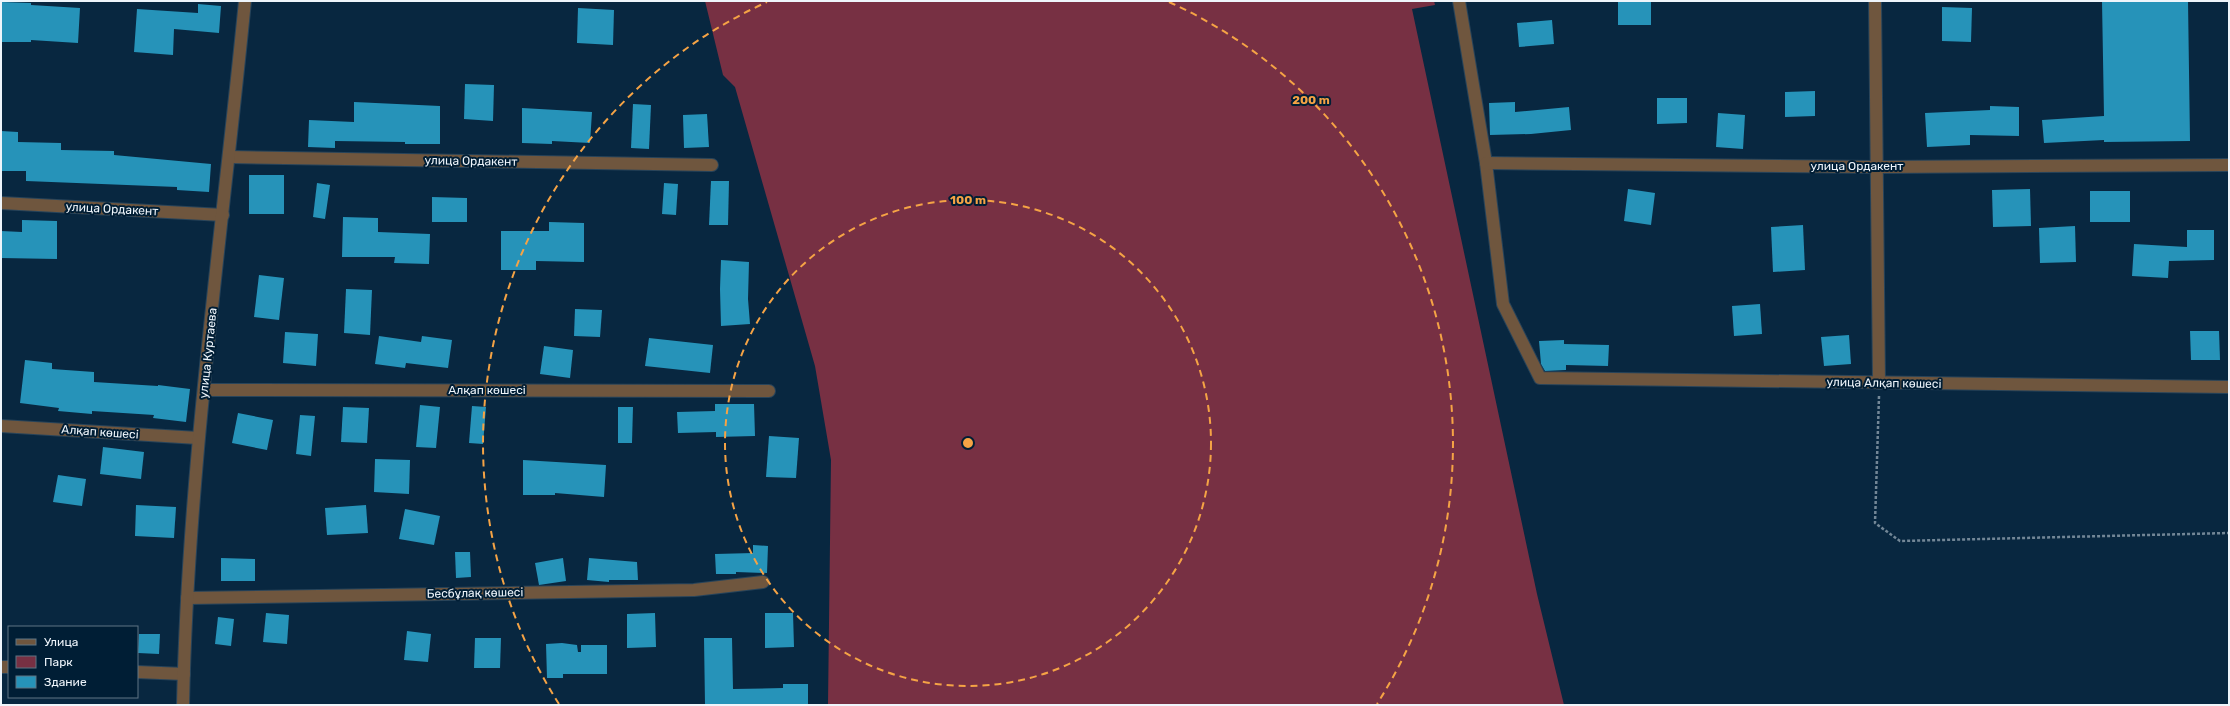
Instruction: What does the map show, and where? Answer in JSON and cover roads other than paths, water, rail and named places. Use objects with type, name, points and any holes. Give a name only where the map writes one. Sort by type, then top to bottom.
[{"type":"street","name":"улица Куртаева","points":[[183,705],[187,598],[198,438],[230,157],[245,1]]},
{"type":"street","points":[[1459,1],[1486,163]]},
{"type":"street","points":[[1875,1],[1878,167],[1879,383]]},
{"type":"street","name":"улица Ордакент","points":[[230,157],[712,165]]},
{"type":"street","name":"улица Ордакент","points":[[1486,163],[1878,167],[2229,165]]},
{"type":"street","name":"улица Алқап көшесі","points":[[1486,163],[1503,304],[1540,378],[2229,388]]},
{"type":"street","name":"улица Ордакент","points":[[1,203],[223,215]]},
{"type":"street","name":"Алқап көшесі","points":[[204,390],[769,391]]},
{"type":"street","name":"Алқап көшесі","points":[[1,426],[198,438]]},
{"type":"street","name":"Бесбұлақ көшесі","points":[[187,598],[694,590],[763,582]]},
{"type":"street","points":[[138,672],[184,674]]}]
